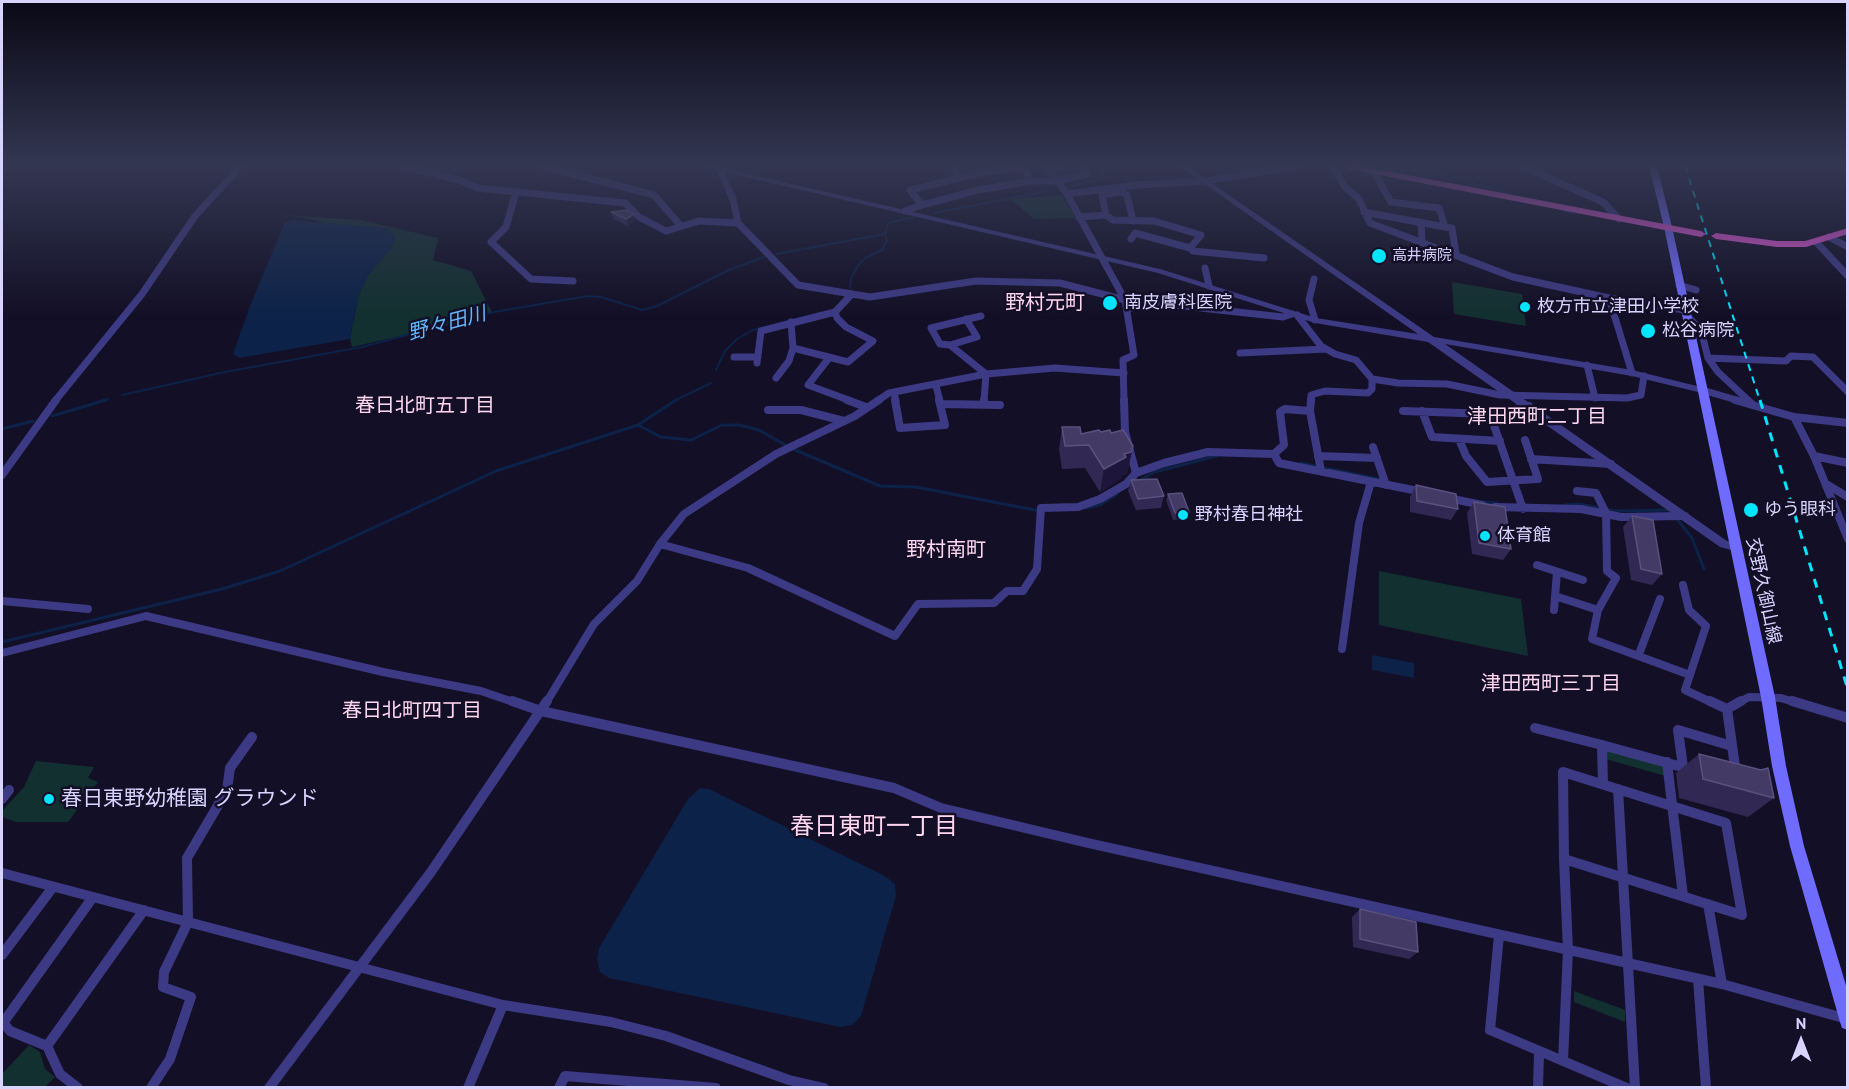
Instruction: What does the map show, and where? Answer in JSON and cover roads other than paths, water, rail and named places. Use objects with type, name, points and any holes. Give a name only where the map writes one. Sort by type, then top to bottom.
[{"type":"highway","points":[[1608,217],[1701,234]]},
{"type":"highway","points":[[1716,236],[1777,244],[1816,242],[1848,231]]},
{"type":"main road","name":"交野久御山線","points":[[1665,217],[1768,697],[1779,766],[1797,846],[1847,1021]]},
{"type":"street","points":[[2,475],[62,392],[142,294],[194,217]]},
{"type":"street","points":[[509,217],[506,227],[491,242],[531,279],[573,281]]},
{"type":"street","points":[[639,217],[666,231],[699,220],[738,223]]},
{"type":"street","points":[[673,217],[680,225]]},
{"type":"street","points":[[737,217],[738,223],[798,285],[870,297],[978,280],[1012,280],[1060,283],[1125,300]]},
{"type":"street","points":[[930,217],[1102,257],[1209,286],[1315,320],[1632,373],[1702,390],[1794,417],[1848,423]]},
{"type":"street","points":[[1078,217],[1125,300],[1134,355],[1123,360],[1125,432],[1136,473]]},
{"type":"street","points":[[1109,217],[1113,220],[1154,221],[1201,235],[1190,248]]},
{"type":"street","points":[[1135,217],[1137,221],[1133,236],[1190,248],[1193,251],[1264,258]]},
{"type":"street","points":[[1258,217],[1724,544],[1735,547]]},
{"type":"street","points":[[1367,217],[1370,223],[1513,277],[1685,312],[1701,330],[1708,358],[1718,372],[1753,405]]},
{"type":"street","points":[[1391,217],[1452,228],[1456,254]]},
{"type":"street","points":[[1442,217],[1445,227]]},
{"type":"street","points":[[1420,222],[1422,241]]},
{"type":"street","points":[[1829,237],[1848,247]]},
{"type":"street","points":[[1816,242],[1848,276]]},
{"type":"street","points":[[1205,268],[1209,286]]},
{"type":"street","points":[[1314,279],[1309,300],[1315,320]]},
{"type":"street","points":[[1679,285],[1696,290]]},
{"type":"street","points":[[734,357],[757,360],[761,331],[835,312],[852,294]]},
{"type":"street","points":[[1609,298],[1632,373]]},
{"type":"street","points":[[1127,309],[1155,303],[1283,317],[1295,315]]},
{"type":"street","points":[[793,348],[848,362],[873,341],[846,327],[835,312]]},
{"type":"street","points":[[1295,315],[1321,346],[1356,360],[1371,379],[1372,389],[1368,393],[1313,393],[1310,411],[1320,468]]},
{"type":"street","points":[[966,319],[977,337],[950,345],[940,344],[930,328],[966,319],[981,316]]},
{"type":"street","points":[[776,378],[789,361],[793,348],[791,322]]},
{"type":"street","points":[[950,345],[986,374]]},
{"type":"street","points":[[1240,353],[1327,349]]},
{"type":"street","points":[[1708,358],[1786,361],[1791,356],[1813,357],[1848,392]]},
{"type":"street","points":[[829,358],[808,385],[866,407]]},
{"type":"street","points":[[1587,365],[1595,398]]},
{"type":"street","points":[[269,1088],[431,872],[541,711],[580,651],[594,624],[637,581],[660,544],[684,514],[784,450],[844,422],[894,392],[936,386],[986,374],[1055,369],[1124,373]]},
{"type":"street","points":[[984,404],[986,374]]},
{"type":"street","points":[[1371,379],[1398,383],[1446,384],[1480,393],[1636,398],[1641,394],[1644,376]]},
{"type":"street","points":[[894,392],[900,428],[945,425],[936,386]]},
{"type":"street","points":[[941,404],[1000,405]]},
{"type":"street","points":[[1403,411],[1490,414],[1529,406]]},
{"type":"street","points":[[768,410],[801,410],[844,422]]},
{"type":"street","points":[[1276,458],[1284,445],[1280,412],[1284,410],[1310,411]]},
{"type":"street","points":[[1422,411],[1432,437],[1500,441]]},
{"type":"street","points":[[1490,414],[1522,504]]},
{"type":"street","points":[[1794,417],[1814,456],[1848,539]]},
{"type":"street","points":[[1459,439],[1466,456],[1487,482],[1538,479],[1525,440]]},
{"type":"street","points":[[1373,447],[1385,481]]},
{"type":"street","points":[[660,544],[748,568],[895,636],[918,604],[994,603],[1007,591],[1023,591],[1029,586],[1037,569],[1041,511],[1078,507],[1100,499],[1126,484],[1136,473],[1208,452],[1276,458],[1371,482],[1385,481],[1430,494]]},
{"type":"street","points":[[1318,456],[1377,458]]},
{"type":"street","points":[[1814,456],[1848,463]]},
{"type":"street","points":[[1531,459],[1612,464]]},
{"type":"street","points":[[1342,649],[1359,523],[1371,482]]},
{"type":"street","points":[[1826,484],[1848,497]]},
{"type":"street","points":[[1577,492],[1596,493],[1604,509],[1607,571],[1617,578],[1598,610],[1592,639],[1639,654],[1690,675]]},
{"type":"street","points":[[1441,496],[1497,508],[1522,504],[1604,509],[1621,517],[1685,516]]},
{"type":"street","points":[[1537,565],[1583,580]]},
{"type":"street","points":[[1554,610],[1557,572]]},
{"type":"street","points":[[1683,585],[1689,610],[1706,627],[1685,690],[1727,709]]},
{"type":"street","points":[[1555,596],[1598,610]]},
{"type":"street","points":[[1639,654],[1660,599]]},
{"type":"street","points":[[2,601],[88,609]]},
{"type":"street","points":[[2,653],[146,616],[383,672],[481,691],[541,711],[894,788],[941,808],[1722,984],[1847,1021]]},
{"type":"street","points":[[1727,709],[1749,697],[1768,697],[1781,698],[1848,718]]},
{"type":"street","points":[[1726,779],[1737,782],[1727,709]]},
{"type":"street","points":[[1535,728],[1704,773]]},
{"type":"street","points":[[1683,767],[1678,730],[1732,746]]},
{"type":"street","points":[[151,1088],[170,1059],[190,997],[163,987],[164,972],[188,922],[187,858],[227,790],[230,768],[252,737]]},
{"type":"street","points":[[1602,745],[1603,784]]},
{"type":"street","points":[[1667,762],[1683,896]]},
{"type":"street","points":[[1563,1061],[1568,950],[1564,859],[1563,772],[1726,823],[1742,915],[1564,859]]},
{"type":"street","points":[[1618,789],[1630,964],[1635,1088]]},
{"type":"street","points":[[2,799],[9,790]]},
{"type":"street","points":[[2,873],[503,1005],[611,1022],[666,1036],[789,1080],[824,1088]]},
{"type":"street","points":[[2,955],[53,887]]},
{"type":"street","points":[[78,1088],[60,1074],[47,1046],[10,1031],[2,1022],[93,897]]},
{"type":"street","points":[[1708,904],[1722,984]]},
{"type":"street","points":[[47,1046],[144,910]]},
{"type":"street","points":[[1498,935],[1490,1030],[1539,1053],[1627,1088]]},
{"type":"street","points":[[1698,979],[1706,1088]]},
{"type":"street","points":[[468,1088],[503,1005]]},
{"type":"street","points":[[1538,1088],[1539,1053]]},
{"type":"street","points":[[559,1088],[565,1076],[716,1088]]},
{"type":"water","points":[[292,220],[387,228],[396,237],[392,247],[368,275],[359,294],[350,339],[239,358],[233,354],[250,306],[285,222]]},
{"type":"water","points":[[1372,655],[1414,663],[1414,678],[1372,670]]},
{"type":"water","points":[[700,788],[709,789],[885,876],[895,884],[896,896],[861,1016],[852,1025],[840,1027],[609,978],[600,972],[597,959],[599,948],[688,799]]},
{"type":"waterway","name":"野々田川","points":[[885,234],[888,223],[914,217]]},
{"type":"waterway","name":"野々田川","points":[[776,254],[885,234]]},
{"type":"waterway","points":[[850,288],[851,278],[857,267],[865,258],[882,250],[887,240],[885,234]]},
{"type":"waterway","name":"野々田川","points":[[122,395],[225,372],[362,347],[494,312],[588,296],[601,297],[642,310],[657,306],[729,270],[764,257]]},
{"type":"waterway","points":[[716,370],[725,351],[737,339],[753,330],[819,313]]},
{"type":"waterway","points":[[676,400],[711,383]]},
{"type":"waterway","name":"野々田川","points":[[101,401],[108,399]]},
{"type":"waterway","name":"野々田川","points":[[52,416],[106,400]]},
{"type":"waterway","points":[[638,425],[676,400]]},
{"type":"waterway","name":"野々田川","points":[[2,429],[33,421]]},
{"type":"waterway","points":[[2,642],[222,589],[280,571],[496,471],[638,425]]},
{"type":"waterway","points":[[638,425],[661,437],[691,440],[722,425],[739,425],[759,430],[787,446]]},
{"type":"waterway","points":[[793,449],[880,486],[916,487],[1040,511]]},
{"type":"waterway","points":[[1141,480],[1154,472],[1217,456]]},
{"type":"waterway","points":[[1301,463],[1383,480]]},
{"type":"waterway","points":[[1086,508],[1100,505],[1117,494]]},
{"type":"waterway","points":[[1483,502],[1497,503]]},
{"type":"waterway","points":[[1564,505],[1579,504],[1615,511],[1669,510]]},
{"type":"waterway","points":[[1677,519],[1692,538],[1704,569]]},
{"type":"railway","points":[[1701,217],[1760,401]]},
{"type":"railway","points":[[1760,400],[1848,690]]},
{"type":"place","name":"高井病院","points":[[1379,256]]},
{"type":"place","name":"南皮膚科医院","points":[[1110,303]]},
{"type":"place","name":"枚方市立津田小学校","points":[[1525,307]]},
{"type":"place","name":"松谷病院","points":[[1648,331]]},
{"type":"place","name":"ゆう眼科","points":[[1751,510]]},
{"type":"place","name":"野村春日神社","points":[[1183,515]]},
{"type":"place","name":"体育館","points":[[1485,536]]},
{"type":"place","name":"春日東野幼稚園 グラウンド","points":[[49,799]]},
{"type":"district","name":"野村元町","points":[[1045,303]]},
{"type":"district","name":"春日北町五丁目","points":[[425,406]]},
{"type":"district","name":"津田西町二丁目","points":[[1537,417]]},
{"type":"district","name":"野村南町","points":[[946,550]]},
{"type":"district","name":"津田西町三丁目","points":[[1551,684]]},
{"type":"district","name":"春日北町四丁目","points":[[412,711]]},
{"type":"district","name":"春日東町一丁目","points":[[874,827]]}]
